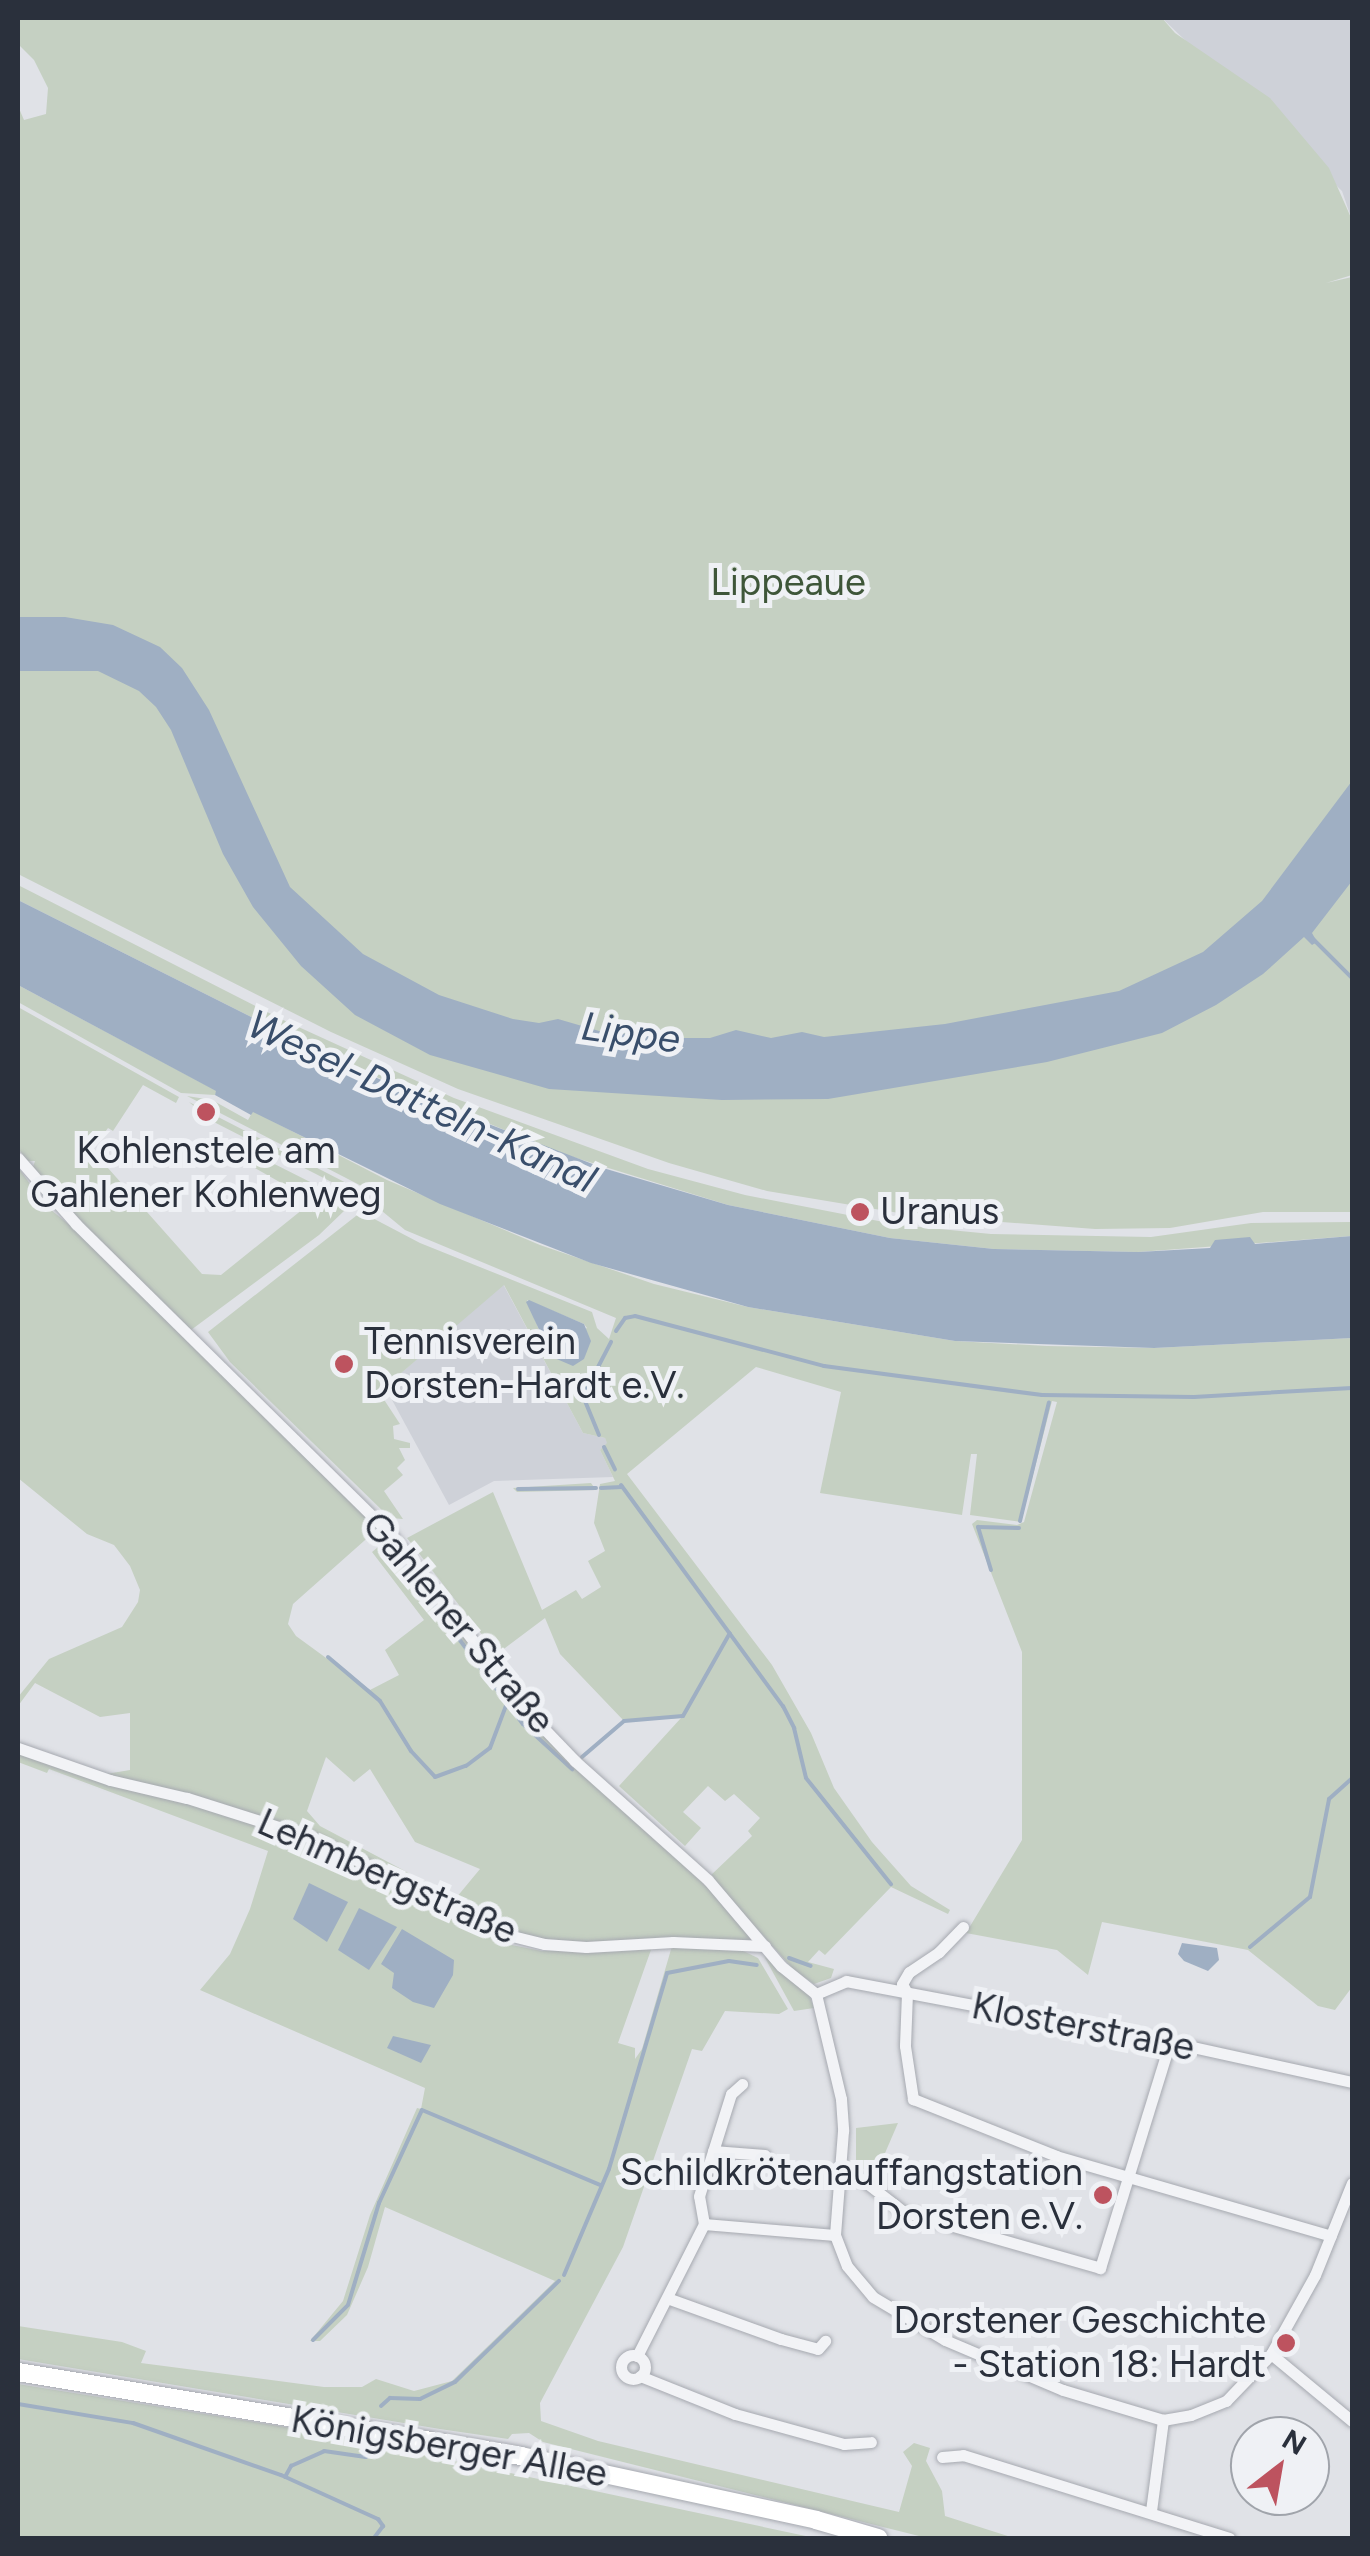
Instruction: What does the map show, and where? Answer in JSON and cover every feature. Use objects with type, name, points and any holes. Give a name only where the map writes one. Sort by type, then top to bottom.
[{"type":"main road","name":"Königsberger Allee","points":[[18,2372],[521,2456],[816,2520],[878,2538]]},
{"type":"street","name":"Gahlener Straße","points":[[18,1158],[89,1237],[392,1537],[530,1714],[708,1880],[764,1946],[816,1994]]},
{"type":"street","name":"Lehmbergstraße","points":[[18,1748],[110,1780],[187,1798],[313,1838],[504,1934],[544,1944],[586,1947],[674,1942],[764,1946]]},
{"type":"street","points":[[963,1927],[939,1952],[909,1972],[902,1984],[908,1993],[905,2046],[912,2099],[1128,2180],[1331,2236]]},
{"type":"street","name":"Klosterstraße","points":[[816,1994],[846,1982],[1170,2042],[1352,2082]]},
{"type":"street","points":[[816,1994],[842,2115],[834,2235],[847,2266],[873,2296],[941,2338],[1064,2390],[1163,2420],[1208,2410],[1226,2400],[1271,2354],[1296,2313],[1352,2183]]},
{"type":"street","points":[[860,2178],[904,2212],[1100,2268],[1170,2042]]},
{"type":"street","points":[[637,2356],[704,2224],[698,2204],[712,2151],[730,2094],[742,2084]]},
{"type":"street","points":[[712,2151],[765,2155]]},
{"type":"street","points":[[704,2224],[834,2235]]},
{"type":"street","points":[[667,2298],[781,2339],[818,2349],[825,2341]]},
{"type":"street","points":[[1271,2354],[1352,2421]]},
{"type":"street","points":[[637,2356],[645,2367],[640,2376]]},
{"type":"street","points":[[637,2356],[626,2357],[621,2369],[628,2378],[640,2376],[735,2414],[844,2444],[871,2442]]},
{"type":"street","points":[[1151,2511],[1163,2420]]},
{"type":"street","points":[[942,2457],[963,2455],[1230,2538]]},
{"type":"shaded area","points":[[1162,18],[1352,18],[1352,220],[1342,191]]},
{"type":"shaded area","points":[[503,1284],[583,1433],[605,1438],[608,1444],[600,1450],[613,1477],[494,1481],[449,1505],[385,1387]]},
{"type":"green space","name":"Lippeaue","points":[[18,18],[1162,18],[1175,33],[1270,98],[1329,168],[1352,220],[1352,275],[1326,283],[1352,277],[1352,1212],[1263,1212],[1170,1228],[1095,1229],[911,1215],[767,1191],[669,1163],[458,1089],[331,1032],[18,874],[18,106],[24,120],[46,114],[48,88],[34,60],[18,44]]},
{"type":"green space","points":[[18,885],[281,1019],[454,1098],[648,1169],[745,1195],[899,1225],[991,1234],[1151,1237],[1251,1223],[1352,1222],[1352,1236],[1138,1252],[994,1249],[890,1238],[728,1205],[560,1153],[345,1064],[18,900]]},
{"type":"green space","points":[[18,985],[217,1091],[215,1095],[181,1093],[18,1002]]},
{"type":"green space","points":[[18,1007],[179,1097],[176,1103],[143,1085],[113,1131],[108,1128],[92,1150],[202,1274],[221,1275],[313,1201],[237,1158],[217,1135],[340,1197],[344,1211],[319,1235],[191,1330],[76,1217],[33,1167],[35,1161],[27,1161],[18,1148]]},
{"type":"green space","points":[[187,1096],[212,1100],[248,1120],[253,1111],[387,1180],[540,1245],[654,1284],[748,1307],[955,1341],[1047,1346],[1154,1348],[1352,1338],[1352,1987],[1335,2010],[1318,2006],[1248,1950],[1102,1922],[1088,1975],[1057,1950],[966,1933],[1022,1840],[1022,1652],[972,1524],[977,1520],[1017,1525],[1024,1522],[1057,1402],[1052,1401],[1021,1522],[970,1515],[977,1454],[971,1454],[962,1515],[820,1493],[841,1392],[756,1367],[627,1474],[772,1665],[811,1733],[834,1788],[872,1842],[911,1886],[950,1910],[948,1914],[891,1887],[825,1955],[819,1950],[808,1962],[834,1969],[831,1978],[814,1984],[794,1970],[710,1876],[752,1836],[748,1831],[760,1818],[734,1794],[725,1801],[708,1786],[683,1812],[701,1828],[685,1846],[619,1786],[681,1718],[624,1721],[560,1654],[545,1618],[497,1654],[407,1538],[493,1492],[542,1610],[576,1590],[582,1599],[601,1587],[588,1561],[605,1551],[594,1523],[600,1484],[615,1481],[600,1450],[607,1443],[605,1438],[583,1433],[504,1285],[379,1392],[400,1424],[393,1426],[394,1439],[410,1443],[410,1448],[399,1448],[405,1460],[397,1468],[403,1475],[384,1491],[403,1519],[390,1518],[230,1362],[208,1332],[361,1212],[420,1243],[592,1312],[597,1328],[609,1339],[616,1318],[405,1230],[371,1202],[377,1194]],"holes":[[[527,1300],[587,1328],[545,1345]]]},
{"type":"green space","points":[[189,1102],[360,1190],[361,1197],[210,1120]]},
{"type":"green space","points":[[18,1167],[45,1205],[72,1227],[381,1532],[379,1538],[373,1533],[293,1604],[288,1624],[296,1636],[370,1690],[399,1675],[385,1650],[424,1620],[372,1552],[383,1543],[392,1542],[534,1726],[709,1889],[751,1938],[748,1943],[555,1942],[498,1927],[375,1865],[106,1774],[130,1770],[130,1713],[100,1717],[35,1683],[18,1706],[18,1697],[49,1659],[122,1627],[138,1602],[140,1590],[130,1566],[114,1545],[87,1534],[18,1478]],"holes":[[[326,1757],[354,1782],[370,1769],[415,1842],[480,1869],[456,1898],[320,1826],[307,1811]]]},
{"type":"green space","points":[[591,1483],[596,1490],[517,1492],[513,1488]]},
{"type":"green space","points":[[18,1751],[314,1842],[504,1936],[502,1943],[542,1951],[652,1947],[618,2043],[635,2048],[635,2059],[642,2049],[672,1946],[739,1949],[758,1958],[788,2009],[779,2014],[725,2011],[702,2051],[692,2049],[623,2247],[540,2403],[541,2421],[598,2441],[899,2512],[912,2466],[903,2452],[914,2443],[930,2448],[926,2461],[942,2491],[945,2516],[1014,2538],[927,2538],[543,2442],[529,2433],[512,2434],[508,2439],[18,2359],[18,2326],[122,2342],[146,2351],[141,2363],[324,2387],[362,2387],[376,2379],[414,2391],[452,2381],[555,2281],[385,2207],[368,2267],[347,2315],[320,2341],[310,2341],[343,2301],[370,2215],[417,2108],[421,2109],[425,2088],[200,1990],[230,1954],[250,1909],[268,1851],[49,1769],[47,1773],[18,1762]]},
{"type":"green space","points":[[764,1956],[809,1995],[814,2008],[794,2011]]},
{"type":"green space","points":[[898,2123],[879,2167],[856,2170],[856,2128]]},
{"type":"green space","points":[[18,2384],[323,2433],[815,2538],[18,2538]]},
{"type":"water","points":[[18,617],[65,617],[113,625],[160,647],[182,668],[209,710],[290,887],[363,954],[439,995],[513,1019],[539,1023],[558,1019],[613,1035],[652,1030],[668,1038],[710,1038],[736,1030],[771,1038],[802,1032],[824,1037],[945,1024],[1119,991],[1203,952],[1262,901],[1352,781],[1352,881],[1312,933],[1317,942],[1312,945],[1304,937],[1263,974],[1216,1005],[1162,1033],[1047,1062],[828,1099],[722,1100],[549,1089],[430,1055],[355,1015],[301,966],[253,907],[223,854],[171,730],[156,707],[139,691],[98,671],[18,671]]},
{"type":"water","name":"Wesel-Datteln-Kanal","points":[[18,900],[345,1064],[434,1103],[603,1168],[728,1205],[890,1238],[994,1249],[1138,1252],[1210,1248],[1215,1240],[1250,1237],[1255,1244],[1352,1236],[1352,1338],[1154,1348],[955,1341],[748,1307],[591,1263],[440,1204],[253,1112],[251,1115],[215,1095],[216,1091],[18,985]]},
{"type":"water","points":[[526,1302],[584,1324],[591,1341],[584,1359],[573,1366],[552,1357]]},
{"type":"water","points":[[309,1883],[348,1902],[327,1942],[293,1919]]},
{"type":"water","points":[[359,1908],[397,1927],[369,1970],[338,1950]]},
{"type":"water","points":[[402,1929],[454,1960],[453,1975],[434,2008],[413,2002],[392,1988],[394,1973],[381,1964]]},
{"type":"water","points":[[1182,1943],[1217,1948],[1219,1960],[1208,1971],[1184,1961],[1178,1954]]},
{"type":"water","points":[[393,2036],[431,2045],[421,2063],[387,2048]]},
{"type":"waterway","points":[[1313,939],[1352,978]]},
{"type":"waterway","points":[[616,1331],[625,1318],[635,1316],[824,1366],[1042,1395],[1194,1397],[1352,1388]]},
{"type":"waterway","points":[[599,1435],[583,1396],[611,1342]]},
{"type":"waterway","points":[[1020,1521],[1049,1402]]},
{"type":"waterway","points":[[604,1447],[615,1470]]},
{"type":"waterway","points":[[621,1485],[783,1706],[794,1728],[806,1778],[891,1884]]},
{"type":"waterway","points":[[601,1488],[622,1487]]},
{"type":"waterway","points":[[518,1489],[596,1488]]},
{"type":"waterway","points":[[991,1570],[978,1527],[1019,1528]]},
{"type":"waterway","points":[[390,1547],[523,1724],[572,1769]]},
{"type":"waterway","points":[[582,1757],[624,1721],[683,1716],[730,1633]]},
{"type":"waterway","points":[[328,1657],[380,1701],[411,1751],[435,1777],[466,1766],[490,1748],[507,1703]]},
{"type":"waterway","points":[[1250,1947],[1310,1897],[1329,1799],[1352,1778]]},
{"type":"waterway","points":[[789,1958],[811,1966]]},
{"type":"waterway","points":[[564,2275],[609,2169],[667,1973],[729,1961],[757,1965]]},
{"type":"waterway","points":[[313,2340],[348,2305],[379,2203],[422,2110],[600,2185]]},
{"type":"waterway","points":[[381,2406],[390,2398],[420,2399],[455,2382],[559,2281]]},
{"type":"waterway","points":[[18,2404],[133,2423],[281,2475],[378,2519],[383,2526],[374,2538]]},
{"type":"waterway","points":[[285,2477],[291,2466],[324,2451],[366,2457],[375,2451]]},
{"type":"place","name":"Kohlenstele am Gahlener Kohlenweg","points":[[206,1112]]},
{"type":"place","name":"Uranus","points":[[860,1212]]},
{"type":"place","name":"Tennisverein Dorsten-Hardt e.V.","points":[[344,1364]]},
{"type":"place","name":"Schildkrötenauffangstation Dorsten e.V.","points":[[1103,2195]]},
{"type":"place","name":"Dorstener Geschichte - Station 18: Hardt","points":[[1286,2343]]},
{"type":"water label","name":"Lippe","points":[[631,1032]]}]
